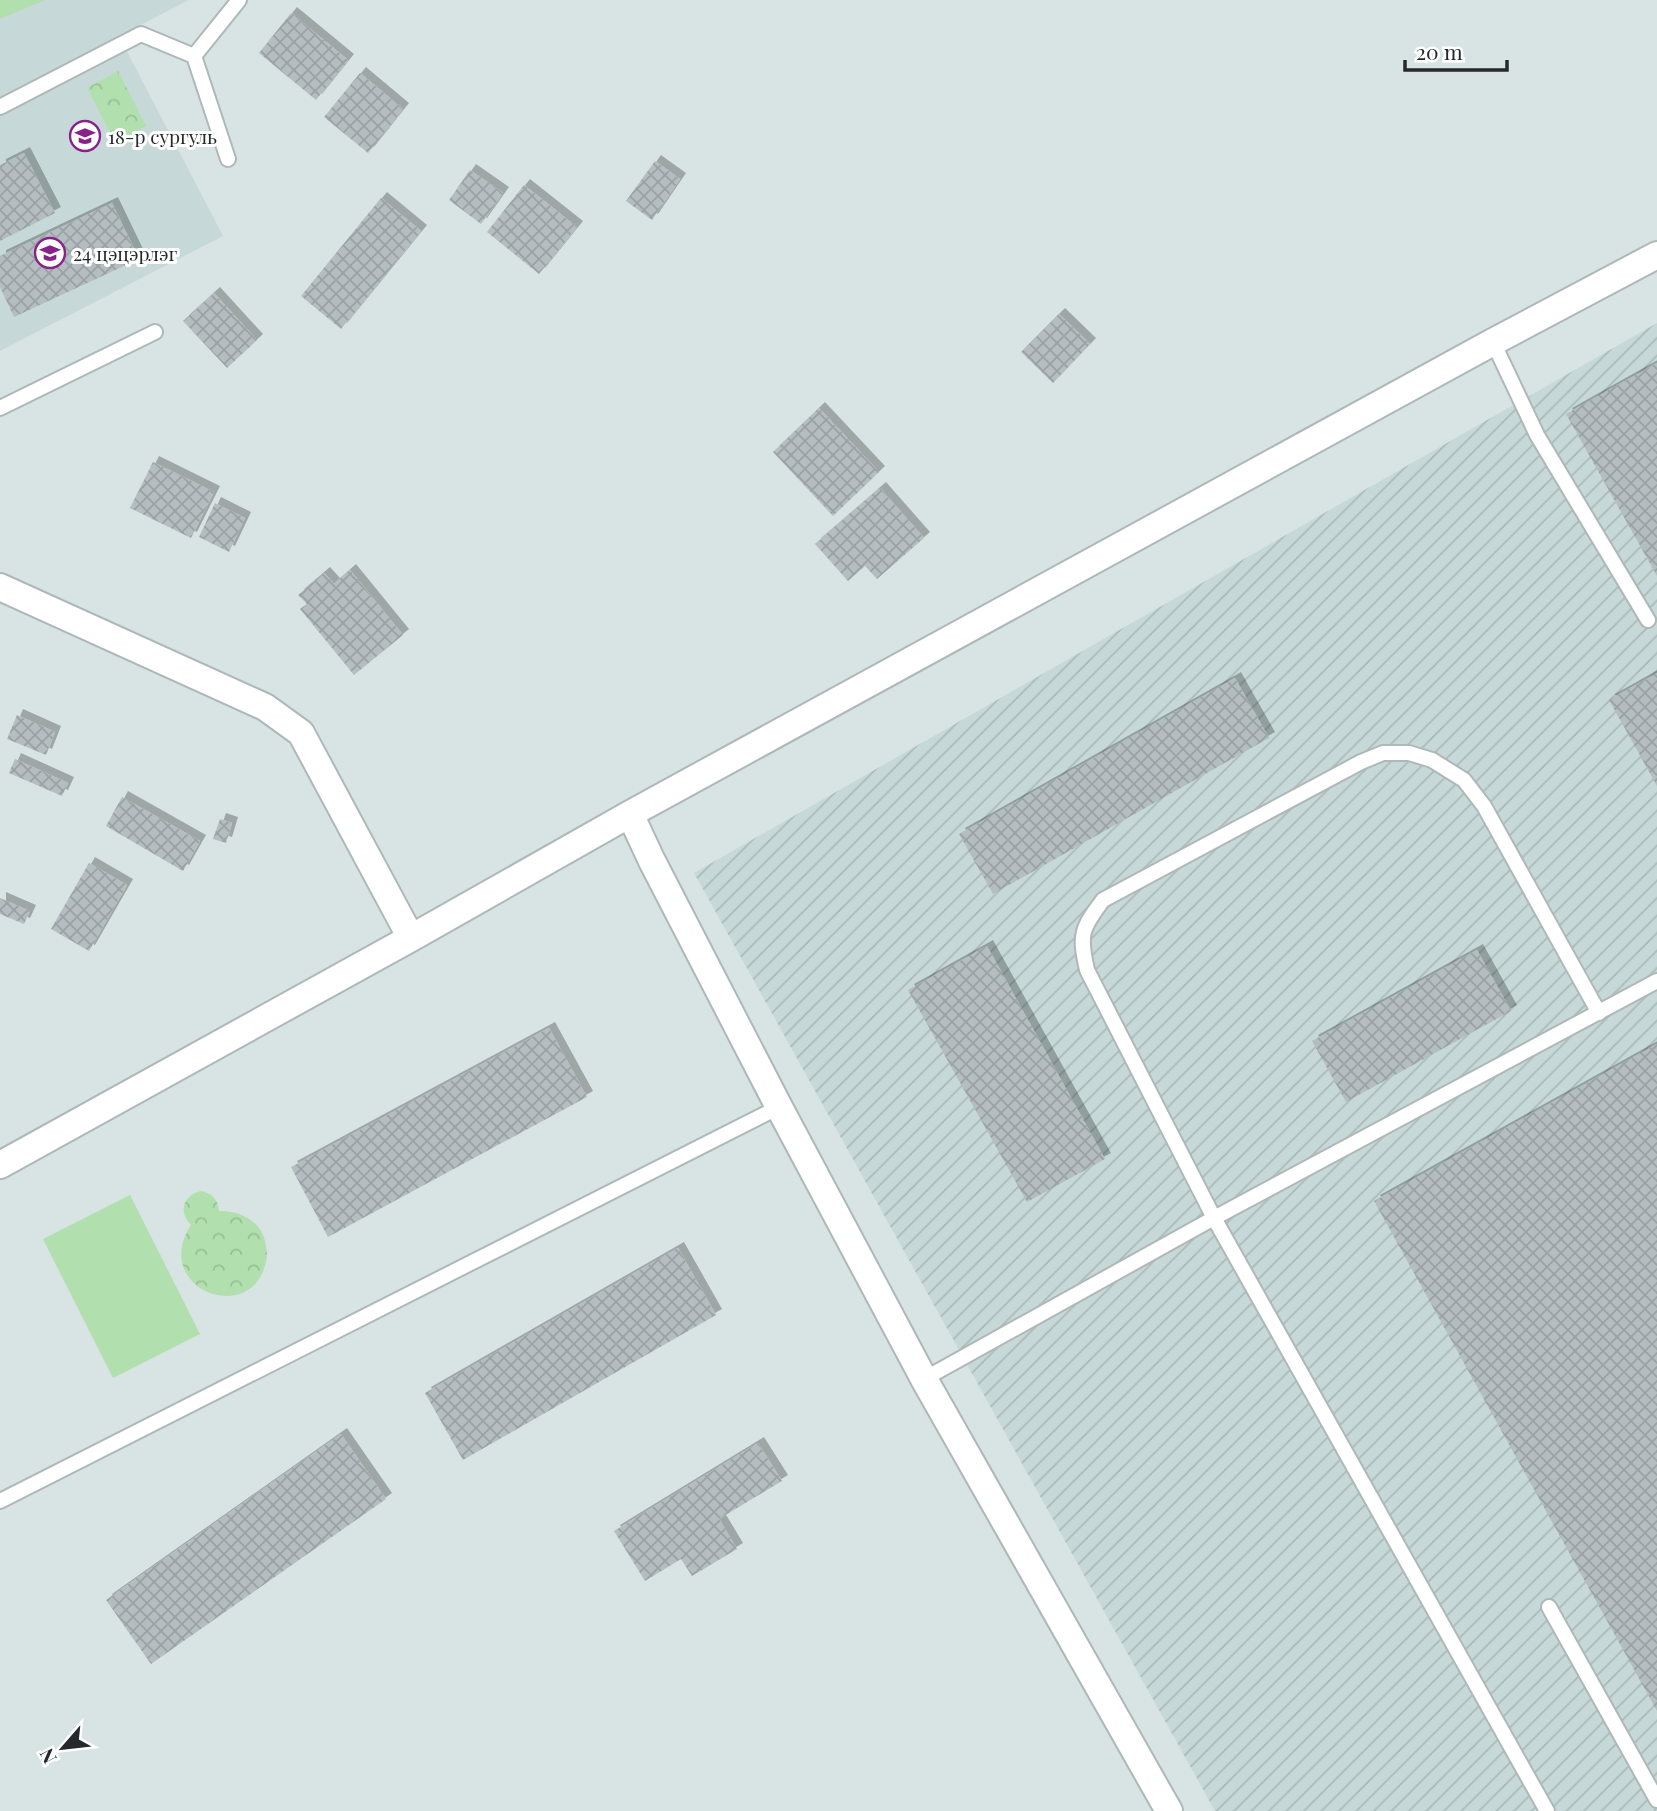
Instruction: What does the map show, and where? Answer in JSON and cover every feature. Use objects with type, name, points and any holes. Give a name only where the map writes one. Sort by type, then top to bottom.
[{"type":"street","points":[[0,1165],[630,814],[1657,255]]},
{"type":"street","points":[[0,587],[265,707],[302,733],[411,938]]},
{"type":"street","points":[[630,814],[779,1107],[925,1379],[1169,1811]]},
{"type":"lane","points":[[194,56],[239,0]]},
{"type":"lane","points":[[0,107],[141,34],[194,56],[228,159]]},
{"type":"lane","points":[[0,408],[155,332]]},
{"type":"lane","points":[[1493,342],[1537,435],[1648,620]]},
{"type":"lane","points":[[1547,1811],[1214,1219],[1087,970],[1081,944],[1088,920],[1103,900],[1361,762],[1383,752],[1409,753],[1432,760],[1464,780],[1484,806],[1599,1013]]},
{"type":"lane","points":[[925,1379],[1214,1219],[1657,981]]},
{"type":"lane","points":[[0,1501],[779,1107]]},
{"type":"lane","points":[[1549,1607],[1657,1800]]},
{"type":"shaded area","name":"18-р сургуль","points":[[0,0],[189,0],[119,36],[223,236],[0,351]]},
{"type":"shaded area","points":[[1657,323],[1657,1811],[1215,1811],[694,873]]},
{"type":"green space","points":[[0,0],[45,0],[0,19]]},
{"type":"green space","points":[[118,71],[146,126],[115,142],[87,88]]},
{"type":"green space","points":[[201,1191],[214,1198],[219,1211],[243,1215],[257,1226],[263,1235],[267,1250],[266,1262],[257,1282],[242,1293],[225,1296],[207,1292],[193,1282],[183,1267],[182,1247],[191,1225],[185,1215],[184,1205],[190,1196]]},
{"type":"green space","points":[[130,1195],[200,1334],[113,1378],[43,1239]]},
{"type":"building","points":[[291,13],[348,60],[316,100],[259,53]]},
{"type":"building","points":[[360,73],[403,109],[368,153],[324,117]]},
{"type":"building","points":[[24,153],[55,213],[0,241],[0,165]]},
{"type":"building","points":[[655,161],[680,179],[652,220],[626,201]]},
{"type":"building","points":[[470,170],[503,193],[481,224],[449,200]]},
{"type":"building","points":[[524,185],[577,227],[539,274],[487,232]]},
{"type":"building","points":[[381,198],[421,231],[341,329],[301,296]]},
{"type":"building","points":[[112,203],[139,259],[14,317],[0,287],[0,256]]},
{"type":"building","points":[[214,293],[257,340],[227,368],[183,321]]},
{"type":"building","points":[[1059,314],[1090,344],[1053,383],[1021,352]]},
{"type":"building","points":[[1657,363],[1657,576],[1566,414]]},
{"type":"building","points":[[819,408],[879,472],[833,516],[773,452]]},
{"type":"building","points":[[153,462],[214,492],[191,538],[130,508]]},
{"type":"building","points":[[880,488],[924,538],[877,579],[865,566],[848,581],[815,544]]},
{"type":"building","points":[[215,503],[245,518],[229,552],[199,537]]},
{"type":"building","points":[[350,570],[403,635],[354,675],[300,609],[307,604],[298,595],[324,573],[334,584]]},
{"type":"building","points":[[1657,673],[1657,786],[1609,700]]},
{"type":"building","points":[[1235,678],[1269,738],[993,894],[959,834]]},
{"type":"building","points":[[17,715],[55,732],[46,755],[7,739]]},
{"type":"building","points":[[15,759],[68,783],[62,796],[9,773]]},
{"type":"building","points":[[122,797],[200,841],[183,871],[106,826]]},
{"type":"building","points":[[220,819],[232,823],[226,843],[213,839]]},
{"type":"building","points":[[89,863],[127,885],[89,951],[51,929]]},
{"type":"building","points":[[0,898],[30,911],[24,924],[0,914]]},
{"type":"building","points":[[987,946],[1105,1159],[1027,1202],[908,990]]},
{"type":"building","points":[[1477,950],[1511,1011],[1346,1102],[1312,1041]]},
{"type":"building","points":[[549,1028],[587,1097],[328,1237],[291,1167]]},
{"type":"building","points":[[1657,1044],[1657,1711],[1374,1201]]},
{"type":"building","points":[[678,1248],[716,1315],[463,1460],[425,1393]]},
{"type":"building","points":[[341,1434],[386,1499],[151,1664],[106,1600]]},
{"type":"building","points":[[758,1443],[782,1481],[719,1519],[737,1549],[692,1576],[681,1559],[645,1581],[614,1531]]},
{"type":"place","name":"18-р сургуль","points":[[85,136]]},
{"type":"place","name":"24 цэцэрлэг","points":[[50,253]]}]
